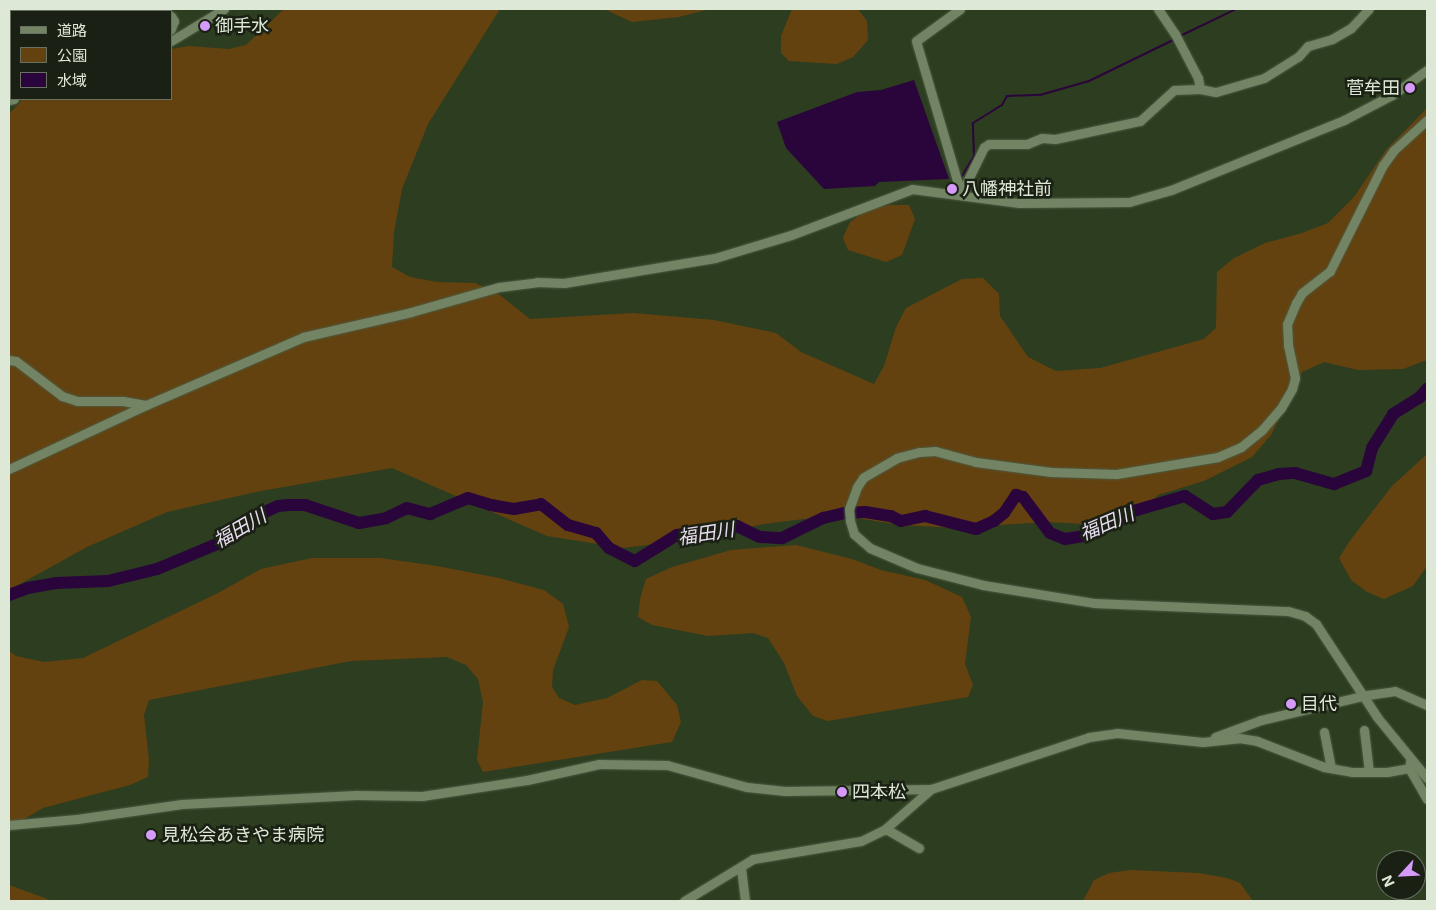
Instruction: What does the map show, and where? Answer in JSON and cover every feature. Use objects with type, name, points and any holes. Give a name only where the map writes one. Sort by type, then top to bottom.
[{"type":"street","points":[[172,40],[224,9]]},
{"type":"street","points":[[960,9],[916,41],[961,194]]},
{"type":"street","points":[[1158,9],[1177,38],[1198,78],[1200,89]]},
{"type":"street","points":[[961,194],[984,148],[989,144],[1027,144],[1042,138],[1055,140],[1140,121],[1174,90],[1200,89],[1216,92],[1264,78],[1298,57],[1308,46],[1332,39],[1351,28],[1369,9]]},
{"type":"street","points":[[9,469],[146,405],[303,337],[411,312],[474,293],[537,282],[564,283],[579,281],[715,258],[790,235],[912,189],[1019,202],[1129,202],[1171,190],[1344,120],[1392,94],[1427,70]]},
{"type":"street","points":[[1427,120],[1394,150],[1383,165],[1330,271],[1302,294],[1296,303],[1287,324],[1288,345],[1295,378],[1292,389],[1281,408],[1262,430],[1241,447],[1218,457],[1116,474],[1051,472],[976,462],[935,451],[919,452],[897,458],[863,478],[856,487],[849,509],[854,534],[870,548],[917,568],[983,585],[1094,603],[1288,611],[1305,616],[1316,624],[1410,763],[1427,799]]},
{"type":"street","points":[[9,360],[16,361],[62,396],[77,401],[123,401],[146,405]]},
{"type":"street","points":[[1203,742],[1261,720],[1395,691],[1427,705]]},
{"type":"street","points":[[1364,730],[1369,772]]},
{"type":"street","points":[[1324,732],[1331,768]]},
{"type":"street","points":[[9,825],[77,819],[182,804],[356,795],[422,796],[527,780],[598,764],[667,765],[747,787],[785,791],[931,789],[1089,737],[1117,733],[1203,742],[1239,738],[1257,740],[1331,768],[1352,772],[1387,772],[1410,763]]},
{"type":"street","points":[[1410,763],[1427,778]]},
{"type":"street","points":[[684,901],[754,859],[861,841],[886,829],[931,789]]},
{"type":"street","points":[[886,829],[919,848]]},
{"type":"street","points":[[741,868],[745,901]]},
{"type":"green space","points":[[284,9],[500,9],[428,124],[402,189],[394,232],[392,267],[410,277],[437,282],[475,283],[496,292],[530,319],[633,313],[714,320],[776,333],[801,352],[874,384],[884,366],[896,327],[906,308],[962,279],[983,278],[999,294],[1000,316],[1028,357],[1056,371],[1100,368],[1204,339],[1216,328],[1217,272],[1234,258],[1265,243],[1302,233],[1328,223],[1354,197],[1386,150],[1427,108],[1427,360],[1403,369],[1358,370],[1324,362],[1302,372],[1271,435],[1252,457],[1204,481],[1158,495],[1142,511],[1103,525],[1046,522],[955,528],[902,525],[836,515],[763,524],[703,538],[623,548],[547,536],[392,468],[261,491],[167,512],[87,547],[9,590],[9,114],[22,100],[172,100],[172,49],[189,46],[229,49],[246,45]]},
{"type":"green space","points":[[604,9],[710,9],[679,17],[632,22]]},
{"type":"green space","points":[[792,9],[858,9],[867,21],[868,40],[853,57],[837,64],[789,61],[781,53],[781,36]]},
{"type":"green space","points":[[889,205],[909,205],[915,219],[902,255],[886,262],[848,250],[843,238],[850,222],[867,210]]},
{"type":"green space","points":[[1427,454],[1427,566],[1413,586],[1384,599],[1367,592],[1351,580],[1339,558],[1392,486]]},
{"type":"green space","points":[[796,545],[852,559],[881,570],[925,580],[962,597],[971,617],[965,664],[973,685],[968,697],[828,721],[813,716],[797,696],[784,663],[768,638],[753,633],[708,636],[652,625],[638,617],[640,599],[646,579],[672,567],[731,550]]},
{"type":"green space","points":[[312,558],[380,558],[437,566],[499,578],[544,590],[563,604],[569,627],[553,670],[552,687],[559,698],[575,705],[607,698],[642,680],[657,681],[677,705],[681,722],[672,742],[483,772],[477,760],[483,702],[478,679],[466,665],[447,657],[351,661],[149,700],[144,715],[149,760],[148,777],[130,785],[43,808],[9,828],[9,651],[16,656],[44,662],[83,658],[218,593],[261,569]]},
{"type":"green space","points":[[1130,870],[1199,873],[1227,878],[1240,883],[1253,901],[1083,901],[1094,880],[1109,873]]},
{"type":"green space","points":[[9,885],[53,901],[9,901]]},
{"type":"water","points":[[914,80],[949,179],[879,182],[875,186],[824,189],[786,148],[777,122],[857,92],[881,90]]},
{"type":"waterway","points":[[1180,36],[1236,9]]},
{"type":"waterway","points":[[962,176],[974,156],[973,123],[1002,105],[1007,96],[1040,95],[1089,81],[1173,40]]},
{"type":"waterway","name":"福田川","points":[[9,595],[28,588],[56,583],[108,581],[157,569],[234,537],[265,512],[278,506],[289,505],[305,505],[359,523],[386,518],[407,508],[430,514],[468,498],[514,509],[541,504],[568,525],[596,533],[609,548],[635,561],[677,535],[737,526],[760,537],[782,538],[823,518],[845,513],[865,512],[891,516],[901,521],[925,516],[976,529],[994,521],[1004,513],[1016,495],[1023,497],[1050,533],[1065,539],[1085,536],[1130,512],[1185,496],[1213,514],[1227,512],[1258,480],[1279,474],[1295,473],[1334,484],[1366,471],[1372,448],[1393,414],[1420,397],[1427,389]]},
{"type":"place","name":"御手水","points":[[205,26]]},
{"type":"place","name":"菅牟田","points":[[1410,88]]},
{"type":"place","name":"八幡神社前","points":[[952,189]]},
{"type":"place","name":"目代","points":[[1291,704]]},
{"type":"place","name":"四本松","points":[[842,792]]},
{"type":"place","name":"見松会あきやま病院","points":[[151,835]]}]
